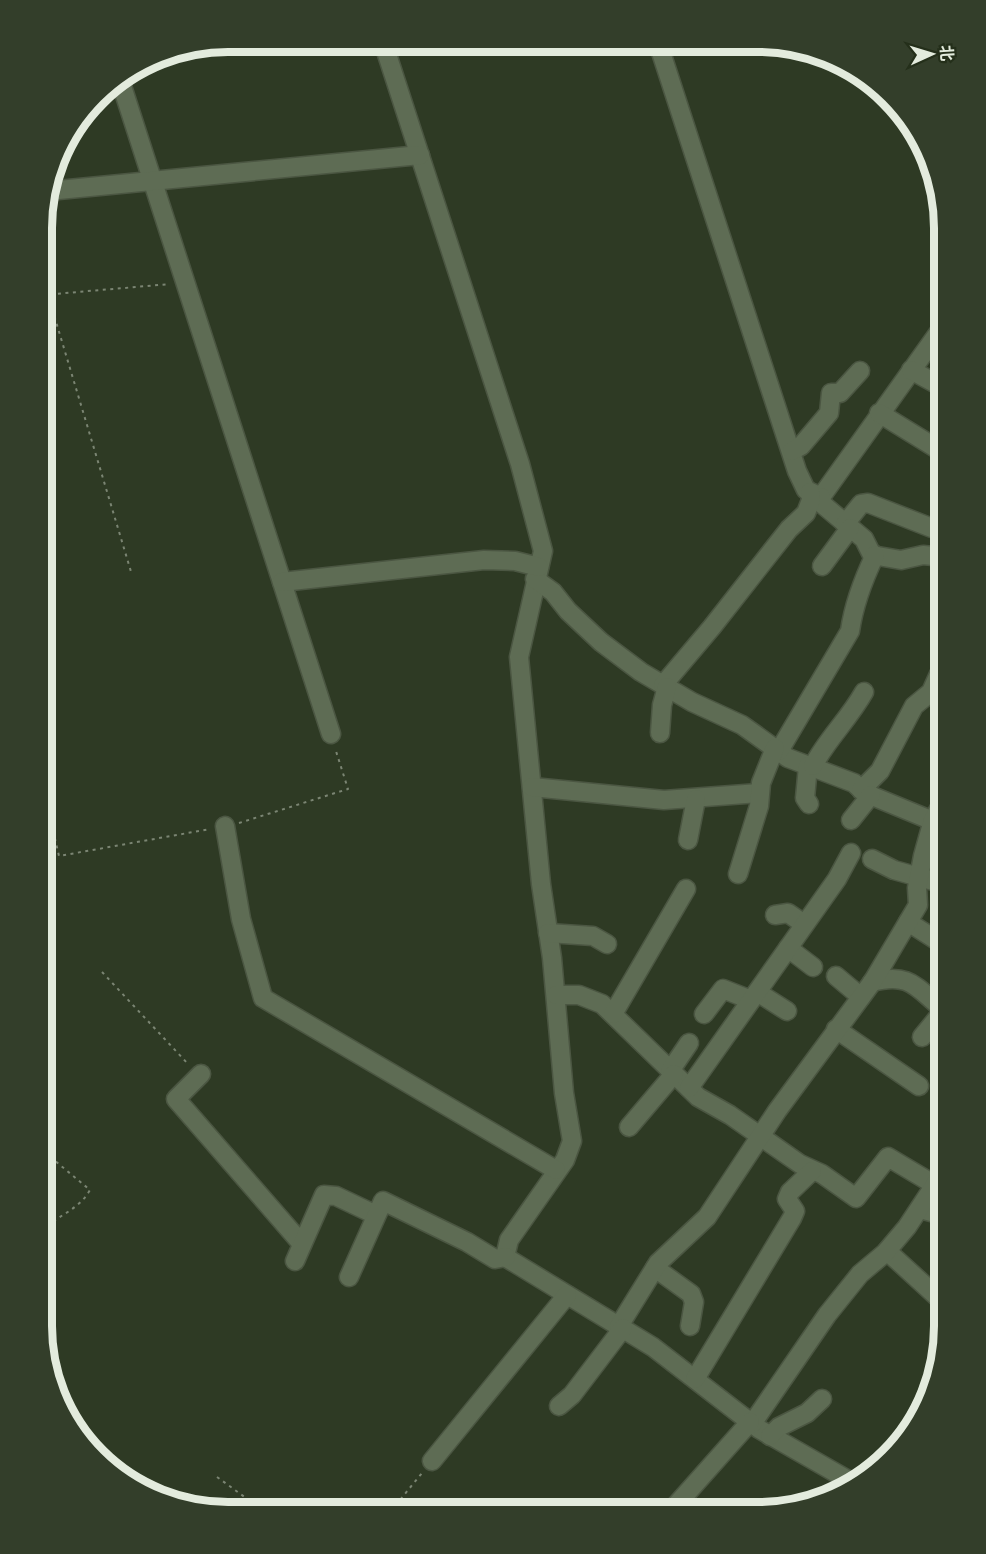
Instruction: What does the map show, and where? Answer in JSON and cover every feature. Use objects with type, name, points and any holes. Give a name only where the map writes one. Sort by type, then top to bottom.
[{"type":"street","points":[[387,53],[536,518],[543,551],[519,657],[556,995],[564,1093],[572,1141],[568,1154],[509,1240],[506,1257]]},
{"type":"street","points":[[661,53],[800,478],[820,503],[864,539],[869,551],[875,555],[901,560],[923,555],[934,556]]},
{"type":"street","points":[[123,88],[331,734]]},
{"type":"street","points":[[57,191],[420,155]]},
{"type":"street","points":[[660,733],[665,686],[789,529],[806,513],[810,500],[934,339]]},
{"type":"street","points":[[911,370],[934,382]]},
{"type":"street","points":[[792,451],[801,446],[829,413],[831,393],[840,393],[860,371]]},
{"type":"street","points":[[879,413],[934,447]]},
{"type":"street","points":[[822,566],[861,504],[868,502],[932,528]]},
{"type":"street","points":[[738,874],[759,806],[759,793],[777,749],[850,631],[851,618],[861,584],[875,555]]},
{"type":"street","points":[[282,582],[484,560],[515,561],[537,573],[568,611],[602,642],[641,672],[742,725],[788,759],[854,783],[866,792],[933,821],[919,877],[918,905],[872,982],[760,1136],[707,1217],[672,1248],[655,1268],[621,1327],[572,1395],[559,1406]]},
{"type":"street","points":[[851,820],[914,706],[931,692],[934,687]]},
{"type":"street","points":[[809,804],[805,798],[811,766],[842,720],[854,710],[864,692]]},
{"type":"street","points":[[532,787],[634,798],[696,799],[759,793]]},
{"type":"street","points":[[688,840],[696,799]]},
{"type":"street","points":[[225,826],[241,919],[263,998],[556,1170]]},
{"type":"street","points":[[689,1088],[837,879],[851,854]]},
{"type":"street","points":[[872,859],[933,881]]},
{"type":"street","points":[[613,1014],[686,888]]},
{"type":"street","points":[[775,915],[788,913],[804,924]]},
{"type":"street","points":[[908,922],[933,938]]},
{"type":"street","points":[[549,933],[594,936],[608,944]]},
{"type":"street","points":[[788,948],[813,967]]},
{"type":"street","points":[[836,976],[861,997]]},
{"type":"street","points":[[872,982],[891,977],[902,979],[922,990],[933,1000]]},
{"type":"street","points":[[704,1014],[723,989],[754,996],[787,1011]]},
{"type":"street","points":[[556,995],[579,995],[602,1004],[698,1097],[812,1171],[822,1174],[856,1198],[888,1157],[933,1175]]},
{"type":"street","points":[[922,1037],[933,1023]]},
{"type":"street","points":[[836,1029],[919,1086]]},
{"type":"street","points":[[629,1126],[672,1073],[689,1042]]},
{"type":"street","points":[[201,1075],[176,1099],[298,1253],[324,1195],[336,1196],[376,1215]]},
{"type":"street","points":[[695,1379],[792,1218],[795,1211],[787,1199],[790,1192],[812,1171]]},
{"type":"street","points":[[679,1502],[751,1423],[827,1315],[860,1274],[887,1251],[933,1190]]},
{"type":"street","points":[[349,1277],[383,1201],[467,1242],[495,1259],[506,1257],[621,1327],[770,1436],[845,1478]]},
{"type":"street","points":[[920,1209],[933,1212]]},
{"type":"street","points":[[887,1251],[933,1293]]},
{"type":"street","points":[[655,1268],[691,1294],[694,1302],[690,1326]]},
{"type":"street","points":[[432,1461],[567,1294]]},
{"type":"street","points":[[770,1436],[779,1427],[807,1413],[822,1399]]},
{"type":"path","points":[[53,294],[184,281]]},
{"type":"path","points":[[53,312],[132,575]]},
{"type":"path","points":[[53,830],[59,856]]},
{"type":"path","points":[[102,972],[201,1075]]},
{"type":"path","points":[[53,1159],[90,1190],[70,1212],[53,1222]]},
{"type":"path","points":[[398,1502],[432,1461]]},
{"type":"path","points":[[217,1477],[252,1502]]}]
